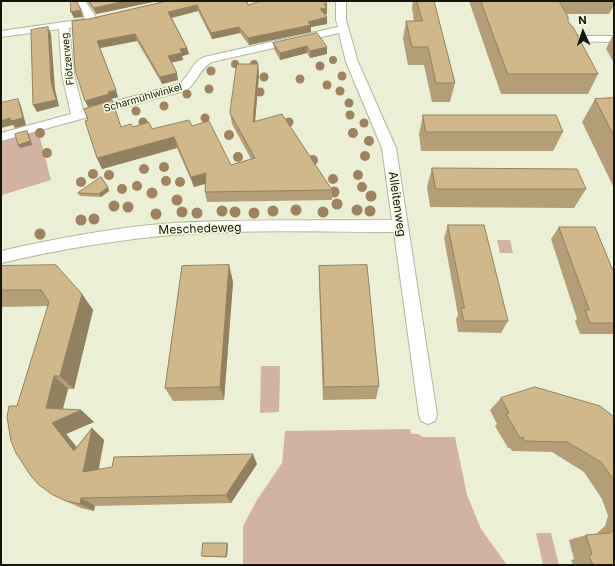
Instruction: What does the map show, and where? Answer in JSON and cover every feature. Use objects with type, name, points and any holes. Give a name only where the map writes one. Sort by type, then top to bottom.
[{"type":"street","points":[[80,1],[87,10],[91,21]]},
{"type":"street","name":"Alleitenweg","points":[[341,1],[341,20],[352,62],[389,148],[428,416]]},
{"type":"street","name":"Flötzerweg","points":[[1,34],[104,18]]},
{"type":"street","name":"Flötzerweg","points":[[64,25],[68,75],[78,116]]},
{"type":"street","name":"Scharmühlwinkel","points":[[1,137],[183,87],[194,78],[197,66],[201,62],[208,59],[331,31],[343,30]]},
{"type":"street","points":[[565,39],[614,39]]},
{"type":"street","name":"Meschedeweg","points":[[1,257],[103,236],[142,232],[219,228],[400,226]]},
{"type":"shaded area","points":[[38,130],[51,180],[2,195],[1,141]]},
{"type":"shaded area","points":[[497,240],[510,240],[513,253],[500,253]]},
{"type":"shaded area","points":[[261,366],[280,366],[279,412],[260,413]]},
{"type":"shaded area","points":[[410,429],[411,434],[418,434],[423,437],[455,437],[467,495],[481,529],[507,565],[243,565],[243,526],[257,500],[282,463],[285,431]]},
{"type":"shaded area","points":[[536,533],[551,533],[559,565],[543,565]]},
{"type":"building","points":[[71,1],[76,1],[81,10],[71,12]]},
{"type":"building","points":[[89,1],[126,1],[94,8]]},
{"type":"building","points":[[167,1],[247,1],[248,5],[261,1],[325,1],[327,4],[324,4],[327,8],[320,9],[327,17],[308,22],[311,25],[248,38],[239,27],[211,33],[197,5],[168,12],[187,48],[180,49],[182,53],[168,56],[177,73],[160,77],[135,34],[97,41],[116,90],[108,92],[109,94],[85,101],[75,70],[72,21],[89,19]]},
{"type":"building","points":[[417,1],[434,1],[455,83],[436,83],[428,47],[412,47],[406,21],[422,21]]},
{"type":"building","points":[[481,1],[559,1],[568,17],[568,22],[573,27],[598,74],[508,74]]},
{"type":"building","points":[[48,27],[51,82],[56,100],[33,105],[31,30]]},
{"type":"building","points":[[317,33],[327,47],[310,51],[307,46],[280,53],[273,43]]},
{"type":"building","points":[[237,64],[258,64],[253,122],[282,114],[332,190],[205,192],[206,173],[191,177],[174,137],[97,158],[85,121],[88,120],[84,109],[112,100],[121,127],[131,124],[133,127],[149,122],[152,129],[189,120],[192,126],[209,121],[231,165],[255,158],[230,113]]},
{"type":"building","points":[[614,98],[614,136],[595,99]]},
{"type":"building","points":[[18,99],[23,118],[11,121],[10,118],[1,121],[1,103]]},
{"type":"building","points":[[423,115],[556,115],[563,132],[426,132]]},
{"type":"building","points":[[27,131],[30,141],[18,145],[15,134]]},
{"type":"building","points":[[432,168],[577,169],[586,189],[436,189]]},
{"type":"building","points":[[101,177],[108,187],[99,194],[78,193]]},
{"type":"building","points":[[448,225],[484,225],[508,321],[464,321],[461,308],[464,308]]},
{"type":"building","points":[[559,227],[595,227],[614,273],[614,323],[590,323],[585,310],[589,310]]},
{"type":"building","points":[[56,265],[82,294],[60,376],[54,376],[46,408],[81,410],[52,423],[74,451],[92,428],[83,472],[112,467],[114,457],[253,454],[226,495],[81,498],[80,504],[66,501],[53,495],[39,485],[31,476],[16,453],[11,441],[7,417],[9,406],[17,406],[49,302],[41,290],[1,290],[1,266]]},
{"type":"building","points":[[229,265],[220,387],[165,388],[182,266]]},
{"type":"building","points":[[367,265],[379,386],[324,387],[319,266]]},
{"type":"building","points":[[535,387],[600,406],[614,417],[614,480],[601,462],[567,442],[524,441],[523,437],[520,438],[506,414],[509,413],[501,398]]},
{"type":"building","points":[[614,530],[614,565],[593,565],[589,556],[592,554],[586,535],[610,533]]},
{"type":"building","points":[[203,543],[227,543],[226,557],[202,556]]}]
